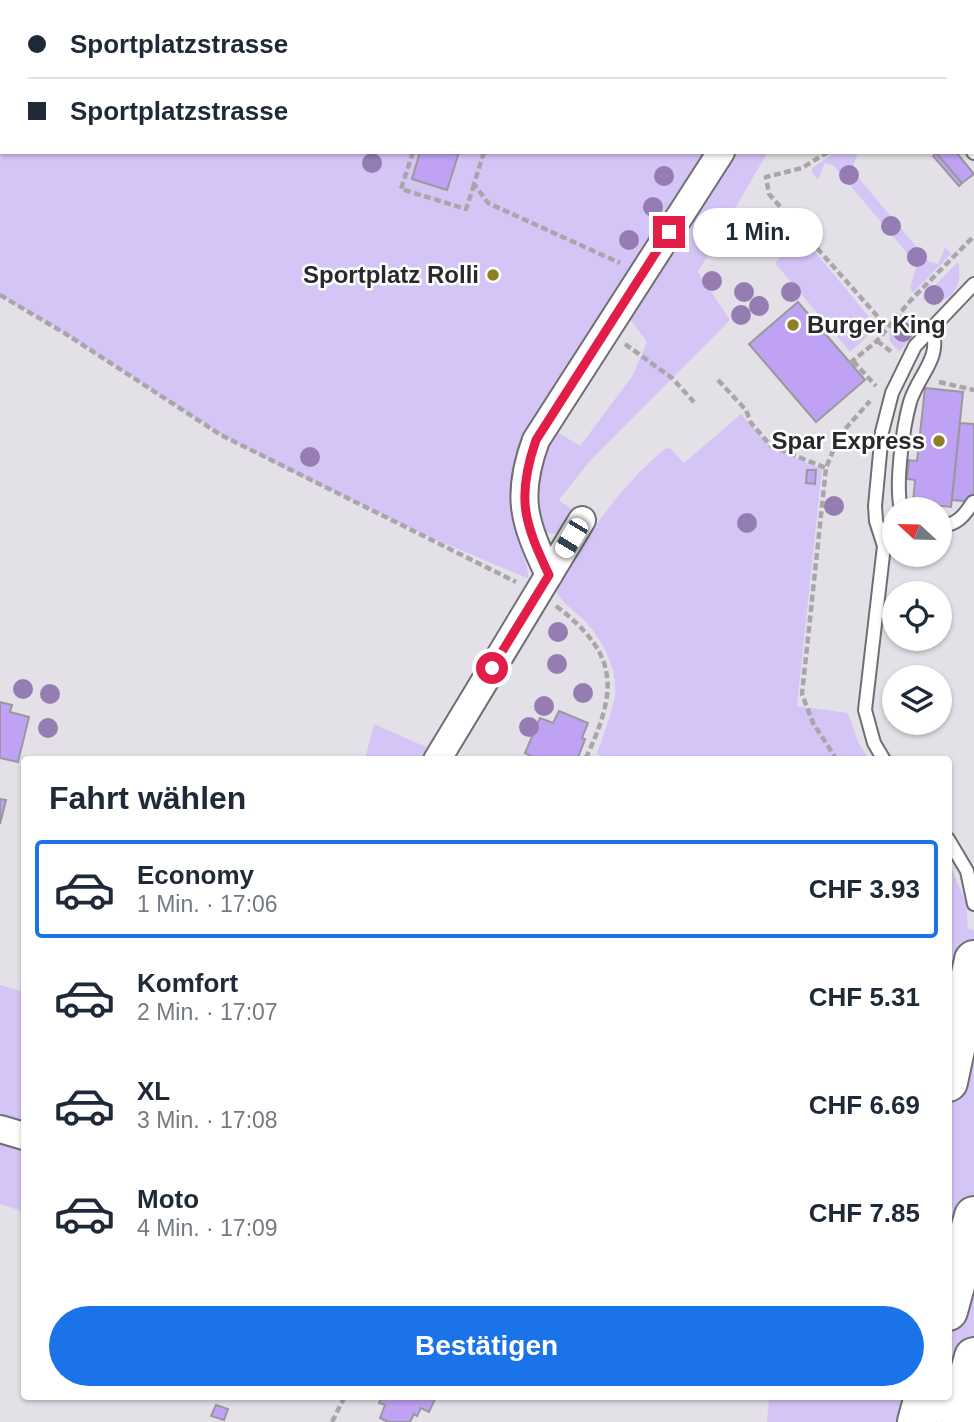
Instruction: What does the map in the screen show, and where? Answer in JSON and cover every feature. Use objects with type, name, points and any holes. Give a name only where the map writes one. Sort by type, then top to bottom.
[{"type":"highway","points":[[952,1063],[974,960]]},
{"type":"highway","points":[[952,1296],[974,1216]]},
{"type":"highway","points":[[956,1422],[974,1357]]},
{"type":"highway","points":[[898,1422],[901,1400]]},
{"type":"highway","points":[[917,1422],[923,1400]]},
{"type":"street","points":[[544,584],[524,502],[526,468],[536,440],[720,154]]},
{"type":"street","points":[[439,756],[582,520]]},
{"type":"street","points":[[0,1129],[21,1135]]},
{"type":"lane","points":[[882,756],[874,743],[865,710],[884,546],[876,521],[875,506],[883,432],[892,393],[915,346],[974,285]]},
{"type":"lane","points":[[900,497],[904,431],[915,389],[935,355],[936,344],[932,327]]},
{"type":"lane","points":[[952,524],[960,520],[974,504]]},
{"type":"lane","points":[[952,846],[967,871],[974,904]]},
{"type":"path","points":[[412,154],[401,189],[466,209],[483,154]]},
{"type":"path","points":[[824,154],[794,171],[766,177],[769,194],[887,327]]},
{"type":"path","points":[[474,184],[488,203],[643,272]]},
{"type":"path","points":[[850,363],[877,341],[887,327],[974,236]]},
{"type":"path","points":[[0,295],[66,334],[221,435],[544,584],[601,652],[607,673],[608,697],[601,722],[586,756]]},
{"type":"path","points":[[888,365],[893,354]]},
{"type":"path","points":[[640,355],[672,378],[694,402]]},
{"type":"path","points":[[834,756],[813,723],[802,694],[826,468],[839,436],[872,399],[883,377]]},
{"type":"path","points":[[718,380],[746,410],[751,423],[771,446],[826,468]]},
{"type":"path","points":[[332,1422],[343,1400]]},
{"type":"shaded area","points":[[0,154],[720,154],[607,331],[516,506],[529,579],[418,532],[221,435],[66,334],[0,295]]},
{"type":"shaded area","points":[[733,154],[767,154],[698,272],[730,320],[589,462],[559,500],[575,512],[562,530],[553,534],[542,531],[532,488],[554,430],[580,446],[633,375],[647,342],[629,318]]},
{"type":"shaded area","points":[[833,154],[857,154],[852,170],[929,262],[938,264],[945,247],[951,254],[913,293],[910,287],[917,265],[834,166],[825,163],[818,180],[812,168]]},
{"type":"shaded area","points":[[803,237],[874,323],[872,332],[850,352],[775,263]]},
{"type":"shaded area","points":[[958,262],[959,280],[953,293],[940,300],[922,299]]},
{"type":"shaded area","points":[[905,312],[917,326],[900,351],[889,337],[892,326]]},
{"type":"shaded area","points":[[741,414],[771,448],[822,469],[797,706],[848,713],[858,742],[867,756],[597,754],[615,695],[614,675],[597,636],[584,620],[563,602],[555,588],[605,513],[649,463],[666,448],[671,449],[684,463]]},
{"type":"shaded area","points":[[374,724],[428,748],[424,756],[366,756]]},
{"type":"shaded area","points":[[952,870],[966,902],[968,929],[974,930],[974,1372],[952,1366]]},
{"type":"shaded area","points":[[0,985],[21,991],[21,1211],[0,1204]]},
{"type":"shaded area","points":[[769,1400],[952,1400],[974,1422],[767,1422]]},
{"type":"building","points":[[419,154],[458,154],[447,190],[412,179]]},
{"type":"building","points":[[937,154],[958,154],[974,174],[962,183]]},
{"type":"building","points":[[937,154],[962,183],[959,186],[933,156]]},
{"type":"building","points":[[798,302],[865,380],[816,422],[749,344]]},
{"type":"building","name":"Spar Express","points":[[925,388],[963,392],[952,497],[914,497],[915,480],[907,479],[909,460],[917,461]]},
{"type":"building","points":[[960,423],[974,424],[974,502],[952,500]]},
{"type":"building","points":[[807,470],[816,470],[815,484],[806,483]]},
{"type":"building","points":[[0,702],[12,705],[10,712],[29,717],[18,762],[0,758]]},
{"type":"building","points":[[559,711],[588,723],[579,756],[531,756],[525,753],[540,718],[553,723]]},
{"type":"building","points":[[0,799],[6,800],[0,824]]},
{"type":"building","points":[[380,1400],[435,1400],[429,1412],[421,1408],[410,1422],[388,1422],[380,1418],[385,1405],[379,1403]]},
{"type":"building","points":[[216,1405],[228,1409],[224,1420],[211,1416]]},
{"type":"place","name":"Sportplatz Rolli","points":[[493,275]]},
{"type":"place","name":"Burger King","points":[[793,325]]},
{"type":"place","name":"Spar Express","points":[[939,441]]},
{"type":"route","points":[[492,668],[549,575],[531,537],[524,502],[526,468],[536,440],[669,232]]}]
